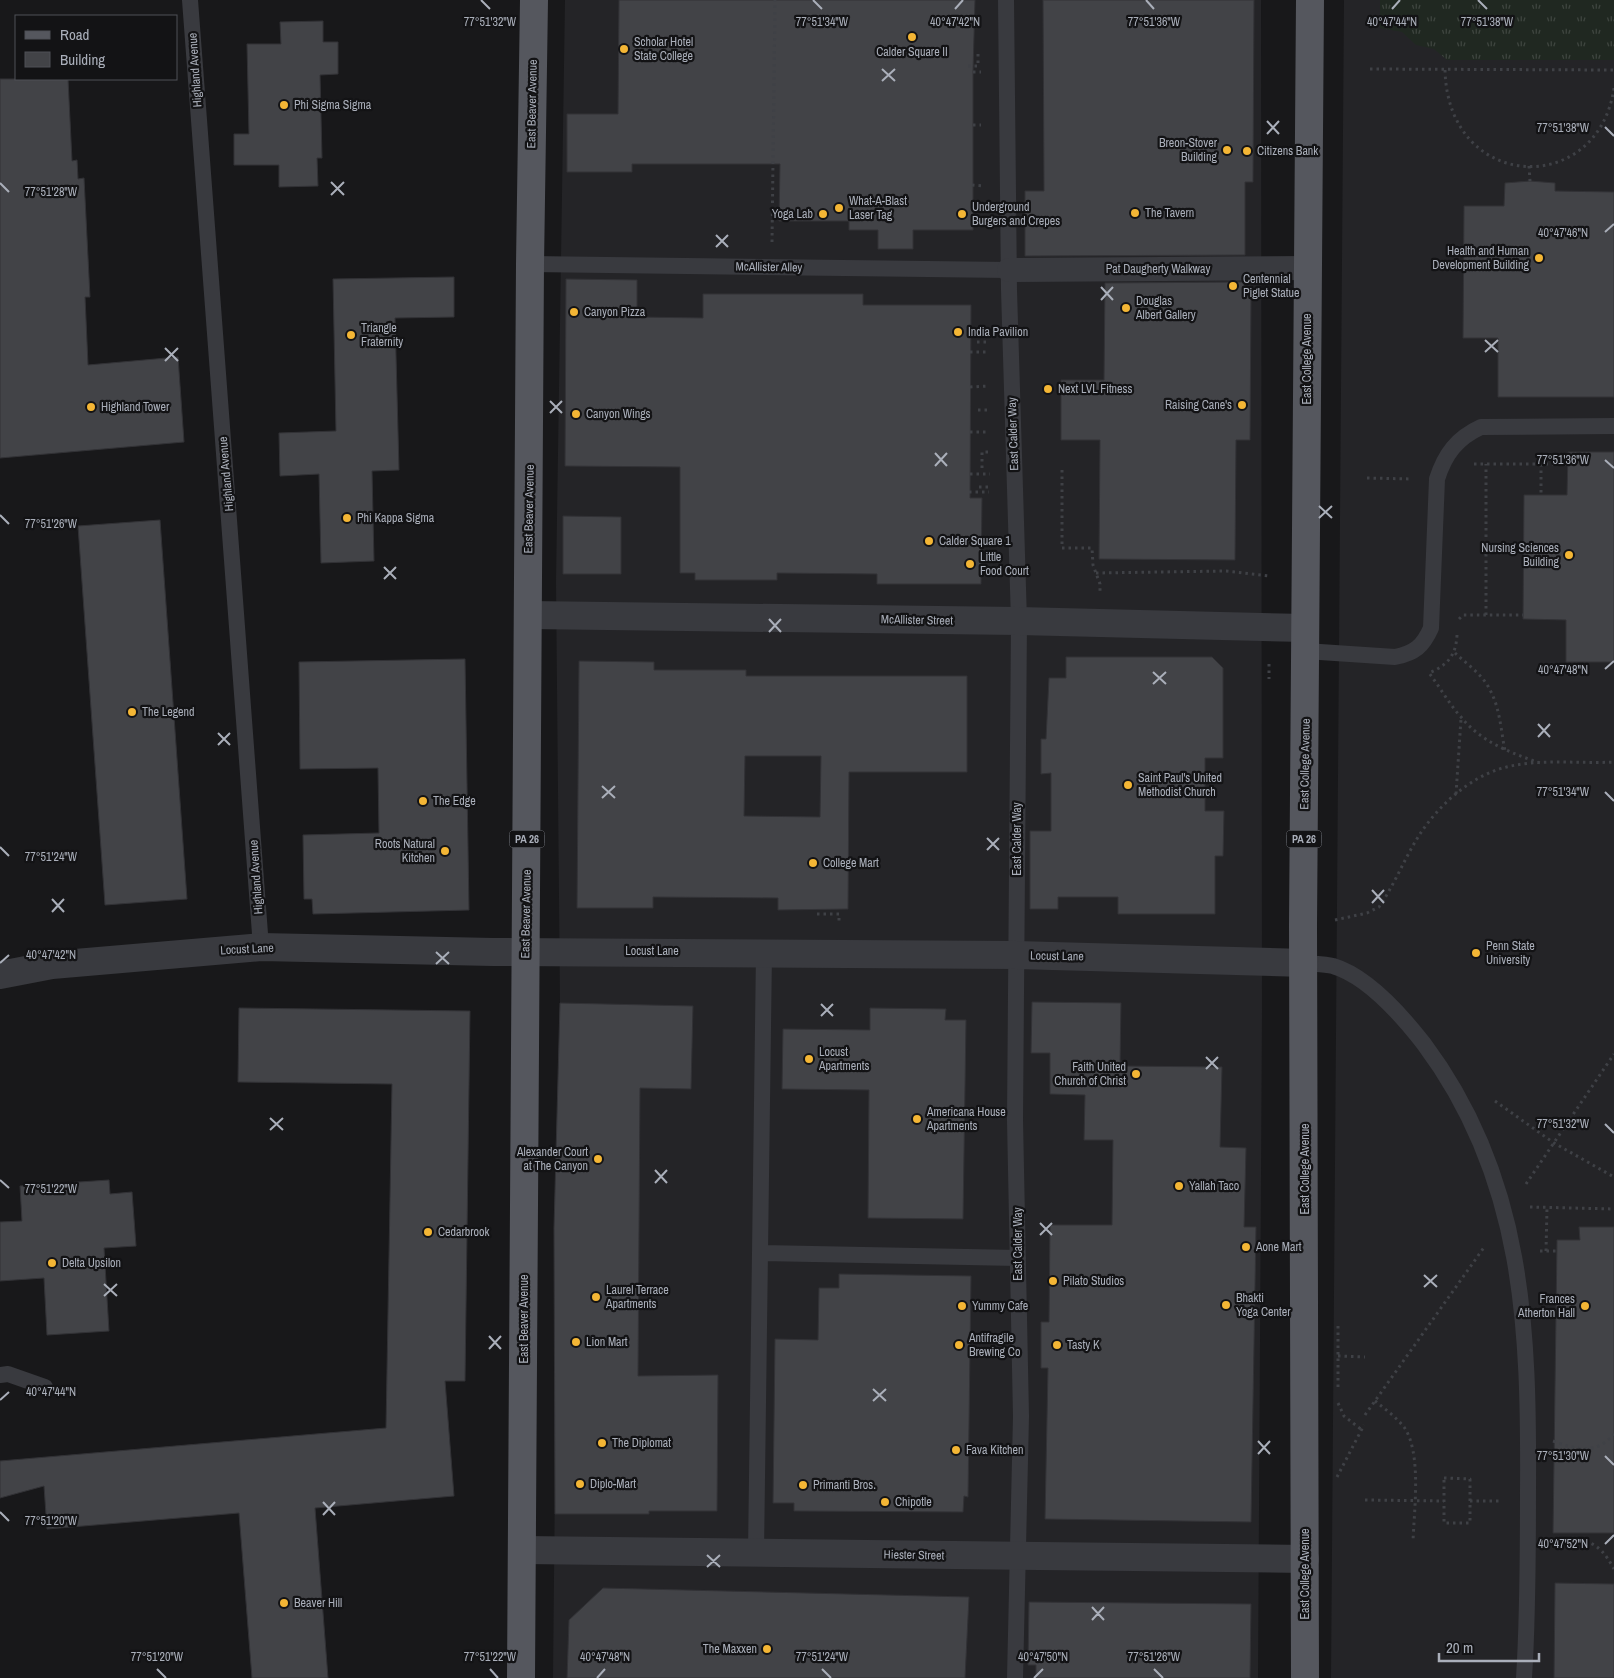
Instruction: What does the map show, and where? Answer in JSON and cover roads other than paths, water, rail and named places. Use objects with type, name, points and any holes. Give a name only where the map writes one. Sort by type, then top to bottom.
[{"type":"main road","name":"East Beaver Avenue","points":[[521,1678],[530,264],[534,0]]},
{"type":"main road","name":"East College Avenue","points":[[1305,1678],[1305,639],[1310,0]]},
{"type":"street","name":"Pat Daugherty Walkway","points":[[1009,270],[1308,268]]},
{"type":"street","name":"McAllister Street","points":[[528,615],[1019,621],[1305,639]]},
{"type":"street","name":"Locust Lane","points":[[0,975],[52,965],[261,947],[764,952],[1305,963]]},
{"type":"street","name":"Hiester Street","points":[[523,1550],[1305,1559]]},
{"type":"lane","name":"Highland Avenue","points":[[190,0],[216,362],[233,549],[261,947]]},
{"type":"lane","name":"East Calder Way","points":[[1006,0],[1009,270],[1019,621],[1015,1120],[1020,1416],[1015,1678]]},
{"type":"lane","name":"McAllister Alley","points":[[530,264],[1009,270]]},
{"type":"lane","points":[[1305,639],[1395,657],[1410,654],[1423,645],[1432,628],[1437,479],[1443,461],[1452,446],[1466,434],[1482,427],[1614,426]]},
{"type":"lane","points":[[756,1553],[764,952]]},
{"type":"lane","points":[[1305,963],[1334,966],[1355,977],[1366,984],[1408,1022],[1441,1067],[1468,1113],[1490,1168],[1506,1218],[1516,1260],[1522,1305],[1528,1383],[1528,1556],[1524,1678]]},
{"type":"lane","points":[[760,1253],[1018,1258]]},
{"type":"lane","points":[[0,1375],[8,1374],[45,1387]]},
{"type":"place","name":"Calder Square II","points":[[912,37]]},
{"type":"place","name":"Scholar Hotel State College","points":[[624,49]]},
{"type":"place","name":"Phi Sigma Sigma","points":[[284,105]]},
{"type":"place","name":"Breon-Stover Building","points":[[1227,150]]},
{"type":"place","name":"Citizens Bank","points":[[1247,151]]},
{"type":"place","name":"What-A-Blast Laser Tag","points":[[839,208]]},
{"type":"place","name":"The Tavern","points":[[1135,213]]},
{"type":"place","name":"Yoga Lab","points":[[823,214]]},
{"type":"place","name":"Underground Burgers and Crepes","points":[[962,214]]},
{"type":"place","name":"Health and Human Development Building","points":[[1539,258]]},
{"type":"place","name":"Centennial Piglet Statue","points":[[1233,286]]},
{"type":"place","name":"Douglas Albert Gallery","points":[[1126,308]]},
{"type":"place","name":"Canyon Pizza","points":[[574,312]]},
{"type":"place","name":"India Pavilion","points":[[958,332]]},
{"type":"place","name":"Triangle Fraternity","points":[[351,335]]},
{"type":"place","name":"Next LVL Fitness","points":[[1048,389]]},
{"type":"place","name":"Raising Cane's","points":[[1242,405]]},
{"type":"place","name":"Highland Tower","points":[[91,407]]},
{"type":"place","name":"Canyon Wings","points":[[576,414]]},
{"type":"place","name":"Phi Kappa Sigma","points":[[347,518]]},
{"type":"place","name":"Calder Square 1","points":[[929,541]]},
{"type":"place","name":"Nursing Sciences Building","points":[[1569,555]]},
{"type":"place","name":"Little Food Court","points":[[970,564]]},
{"type":"place","name":"The Legend","points":[[132,712]]},
{"type":"place","name":"Saint Paul's United Methodist Church","points":[[1128,785]]},
{"type":"place","name":"The Edge","points":[[423,801]]},
{"type":"place","name":"Roots Natural Kitchen","points":[[445,851]]},
{"type":"place","name":"College Mart","points":[[813,863]]},
{"type":"place","name":"Penn State University","points":[[1476,953]]},
{"type":"place","name":"Locust Apartments","points":[[809,1059]]},
{"type":"place","name":"Faith United Church of Christ","points":[[1136,1074]]},
{"type":"place","name":"Americana House Apartments","points":[[917,1119]]},
{"type":"place","name":"Alexander Court at The Canyon","points":[[598,1159]]},
{"type":"place","name":"Yallah Taco","points":[[1179,1186]]},
{"type":"place","name":"Cedarbrook","points":[[428,1232]]},
{"type":"place","name":"Aone Mart","points":[[1246,1247]]},
{"type":"place","name":"Delta Upsilon","points":[[52,1263]]},
{"type":"place","name":"Pilato Studios","points":[[1053,1281]]},
{"type":"place","name":"Laurel Terrace Apartments","points":[[596,1297]]},
{"type":"place","name":"Bhakti Yoga Center","points":[[1226,1305]]},
{"type":"place","name":"Yummy Cafe","points":[[962,1306]]},
{"type":"place","name":"Frances Atherton Hall","points":[[1585,1306]]},
{"type":"place","name":"Lion Mart","points":[[576,1342]]},
{"type":"place","name":"Antifragile Brewing Co","points":[[959,1345]]},
{"type":"place","name":"Tasty K","points":[[1057,1345]]},
{"type":"place","name":"The Diplomat","points":[[602,1443]]},
{"type":"place","name":"Fava Kitchen","points":[[956,1450]]},
{"type":"place","name":"Diplo-Mart","points":[[580,1484]]},
{"type":"place","name":"Primanti Bros.","points":[[803,1485]]},
{"type":"place","name":"Chipotle","points":[[885,1502]]},
{"type":"place","name":"Beaver Hill","points":[[284,1603]]},
{"type":"place","name":"The Maxxen","points":[[767,1649]]}]
